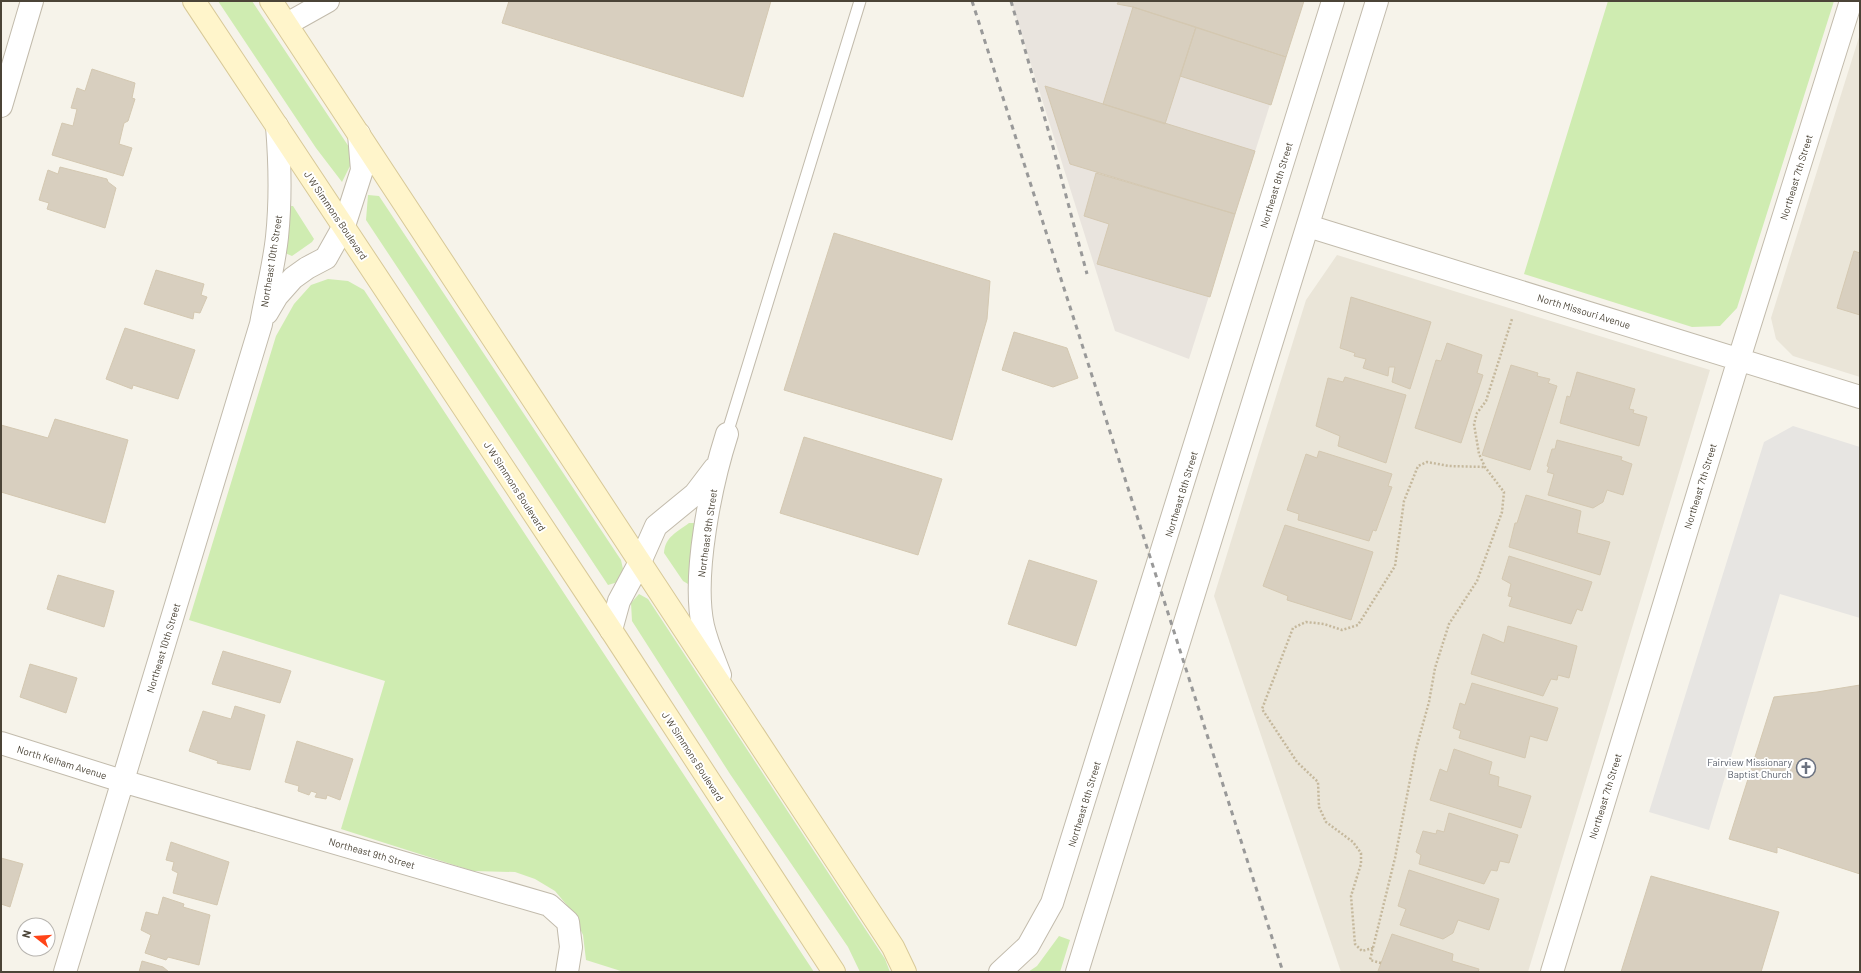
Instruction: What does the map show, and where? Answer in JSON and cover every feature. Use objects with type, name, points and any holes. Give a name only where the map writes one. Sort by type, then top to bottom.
[{"type":"main road","name":"J W Simmons Boulevard","points":[[194,1],[611,630],[834,972]]},
{"type":"main road","points":[[271,1],[893,947],[905,972]]},
{"type":"street","points":[[1,106],[32,1]]},
{"type":"street","points":[[287,24],[328,1]]},
{"type":"street","name":"Northeast 8th Street","points":[[1000,972],[1028,946],[1052,903],[1333,1]]},
{"type":"street","points":[[1077,972],[1377,1]]},
{"type":"street","name":"Northeast 7th Street","points":[[1552,972],[1739,359],[1851,1]]},
{"type":"street","name":"Northeast 10th Street","points":[[64,972],[261,324],[277,238],[281,165],[277,126]]},
{"type":"street","name":"Northeast 10th Street","points":[[261,324],[284,286],[307,268],[326,258],[344,226],[362,170],[359,134]]},
{"type":"street","name":"North Missouri Avenue","points":[[1308,226],[1860,397]]},
{"type":"street","name":"Northeast 9th Street","points":[[727,434],[718,463],[704,542],[701,571],[703,625],[727,695]]},
{"type":"street","name":"Northeast 9th Street","points":[[611,630],[619,600],[640,562],[656,526],[695,494],[705,483],[718,463]]},
{"type":"street","name":"North Kelham Avenue","points":[[1,743],[122,781]]},
{"type":"street","name":"Northeast 9th Street","points":[[122,781],[549,905],[568,922],[571,947],[567,972]]},
{"type":"lane","points":[[727,434],[860,1]]},
{"type":"path","points":[[1381,963],[1370,960],[1395,858],[1416,749],[1429,702],[1435,668],[1449,624],[1477,581],[1502,512],[1504,492],[1485,467],[1479,454],[1474,424],[1477,413],[1486,400],[1512,320]]},
{"type":"path","points":[[1373,948],[1362,951],[1355,944],[1351,896],[1361,864],[1361,853],[1352,842],[1326,822],[1319,807],[1318,782],[1298,762],[1262,709],[1294,628],[1306,622],[1324,624],[1342,630],[1358,625],[1395,566],[1404,501],[1418,466],[1427,462],[1449,466],[1485,467]]},
{"type":"shaded area","points":[[1011,1],[1303,1],[1189,359],[1115,331]]},
{"type":"shaded area","points":[[1860,34],[1860,377],[1793,356],[1776,339],[1771,318]]},
{"type":"shaded area","points":[[1337,255],[1710,370],[1528,972],[1341,972],[1214,596],[1306,300]]},
{"type":"shaded area","points":[[1793,426],[1860,447],[1860,618],[1780,594],[1709,830],[1649,812],[1764,442]]},
{"type":"green space","points":[[218,1],[252,1],[355,156],[342,182],[316,148]]},
{"type":"green space","points":[[1608,1],[1834,1],[1737,308],[1720,326],[1692,327],[1524,274]]},
{"type":"green space","points":[[368,195],[379,196],[621,560],[623,569],[618,582],[608,585],[366,220]]},
{"type":"green space","points":[[290,206],[293,206],[314,239],[292,256],[285,253]]},
{"type":"green space","points":[[328,279],[348,281],[364,290],[814,972],[624,972],[586,960],[583,935],[571,910],[555,891],[535,879],[515,872],[473,871],[341,829],[385,681],[189,620],[276,336],[294,304],[311,285]]},
{"type":"green space","points":[[689,523],[694,523],[695,529],[688,584],[683,581],[664,553],[669,539]]},
{"type":"green space","points":[[639,594],[648,599],[885,959],[890,972],[860,972],[848,947],[730,774],[632,621],[631,603]]},
{"type":"green space","points":[[1059,936],[1070,940],[1060,972],[1028,972],[1037,966]]},
{"type":"building","points":[[509,1],[771,1],[743,97],[502,23]]},
{"type":"building","points":[[1119,1],[1304,1],[1286,57],[1133,7],[1117,4]]},
{"type":"building","points":[[1133,7],[1196,27],[1165,124],[1103,104]]},
{"type":"building","points":[[1196,27],[1286,57],[1271,105],[1180,76]]},
{"type":"building","points":[[92,69],[135,83],[132,98],[135,99],[128,121],[124,123],[119,144],[132,148],[123,176],[52,155],[62,123],[73,126],[77,109],[71,108],[77,88],[85,91]]},
{"type":"building","points":[[1045,86],[1255,151],[1235,214],[1070,164]]},
{"type":"building","points":[[60,167],[107,179],[108,182],[116,188],[105,228],[47,209],[49,203],[39,200],[48,170],[58,174]]},
{"type":"building","points":[[1096,173],[1235,214],[1210,297],[1097,264],[1109,224],[1084,216]]},
{"type":"building","points":[[834,233],[990,281],[987,319],[952,440],[784,390]]},
{"type":"building","points":[[1854,251],[1860,253],[1860,315],[1837,308]]},
{"type":"building","points":[[156,270],[204,284],[201,295],[207,297],[200,313],[194,312],[193,319],[144,304]]},
{"type":"building","points":[[1351,297],[1431,322],[1410,389],[1392,382],[1395,367],[1389,367],[1388,376],[1363,368],[1366,359],[1354,356],[1355,353],[1340,348]]},
{"type":"building","points":[[125,328],[195,350],[178,399],[133,385],[132,389],[106,379]]},
{"type":"building","points":[[1014,332],[1067,348],[1078,378],[1053,387],[1002,370]]},
{"type":"building","points":[[1447,343],[1482,355],[1477,373],[1483,375],[1461,443],[1415,428],[1436,360],[1441,361]]},
{"type":"building","points":[[1511,365],[1538,373],[1537,376],[1550,379],[1548,383],[1557,386],[1530,470],[1482,455]]},
{"type":"building","points":[[1577,372],[1635,389],[1629,409],[1634,410],[1633,413],[1647,417],[1639,446],[1560,423],[1567,396],[1570,397]]},
{"type":"building","points":[[1345,377],[1406,395],[1386,463],[1338,446],[1340,436],[1316,426],[1328,378],[1343,382]]},
{"type":"building","points":[[55,419],[128,440],[105,523],[1,492],[1,425],[48,438]]},
{"type":"building","points":[[804,437],[942,479],[918,555],[780,513]]},
{"type":"building","points":[[1557,440],[1622,457],[1621,460],[1632,464],[1623,495],[1607,490],[1603,502],[1593,508],[1548,495],[1554,474],[1547,472],[1549,467],[1547,466],[1552,449],[1555,449]]},
{"type":"building","points":[[1319,451],[1392,474],[1388,486],[1392,487],[1376,531],[1373,530],[1369,541],[1298,520],[1299,514],[1287,510],[1306,454],[1317,458]]},
{"type":"building","points":[[1526,495],[1581,511],[1577,533],[1610,542],[1600,575],[1509,547],[1515,523],[1517,523]]},
{"type":"building","points":[[1285,525],[1373,552],[1351,620],[1287,600],[1288,596],[1263,586]]},
{"type":"building","points":[[1509,556],[1592,582],[1582,611],[1577,609],[1571,624],[1509,606],[1512,597],[1508,596],[1511,584],[1502,579]]},
{"type":"building","points":[[1029,560],[1097,581],[1076,646],[1008,624]]},
{"type":"building","points":[[58,575],[114,591],[104,627],[47,609]]},
{"type":"building","points":[[1508,626],[1577,646],[1569,678],[1558,675],[1557,680],[1551,679],[1543,696],[1471,674],[1483,634],[1504,643]]},
{"type":"building","points":[[223,651],[291,671],[280,703],[212,684]]},
{"type":"building","points":[[30,664],[77,678],[66,713],[20,697]]},
{"type":"building","points":[[1472,683],[1558,708],[1547,741],[1530,736],[1525,758],[1459,738],[1461,731],[1453,728],[1460,703],[1465,705]]},
{"type":"building","name":"Fairview Missionary Baptist Church","points":[[1860,685],[1860,874],[1777,847],[1777,853],[1729,839],[1774,697]]},
{"type":"building","points":[[235,706],[265,715],[250,770],[217,763],[218,761],[189,751],[203,711],[231,719]]},
{"type":"building","points":[[297,741],[353,759],[340,800],[327,795],[326,799],[315,797],[317,793],[311,791],[309,795],[298,791],[299,786],[285,782]]},
{"type":"building","points":[[1454,749],[1492,762],[1489,774],[1499,777],[1498,786],[1531,796],[1521,828],[1430,800],[1440,769],[1447,772]]},
{"type":"building","points":[[1449,813],[1518,835],[1509,863],[1500,861],[1497,871],[1491,870],[1484,884],[1419,864],[1421,855],[1416,852],[1423,831],[1436,834],[1437,830],[1444,832]]},
{"type":"building","points":[[171,842],[229,862],[217,905],[173,893],[178,873],[172,870],[174,862],[166,860]]},
{"type":"building","points":[[1,858],[23,864],[10,907],[1,904]]},
{"type":"building","points":[[1409,870],[1499,899],[1489,930],[1458,920],[1453,933],[1443,939],[1400,925],[1406,909],[1398,906]]},
{"type":"building","points":[[1651,876],[1779,912],[1761,972],[1621,972]]},
{"type":"building","points":[[163,897],[184,904],[183,907],[210,915],[199,965],[168,957],[166,960],[145,953],[151,935],[141,930],[146,912],[158,915]]},
{"type":"building","points":[[1392,934],[1453,954],[1452,961],[1479,969],[1478,972],[1378,971]]},
{"type":"building","points":[[142,961],[163,967],[169,972],[139,972]]},
{"type":"railway","points":[[972,1],[1283,972]]},
{"type":"railway","points":[[1011,1],[1053,147],[1087,274]]},
{"type":"place","name":"Fairview Missionary Baptist Church","points":[[1806,768]]}]
